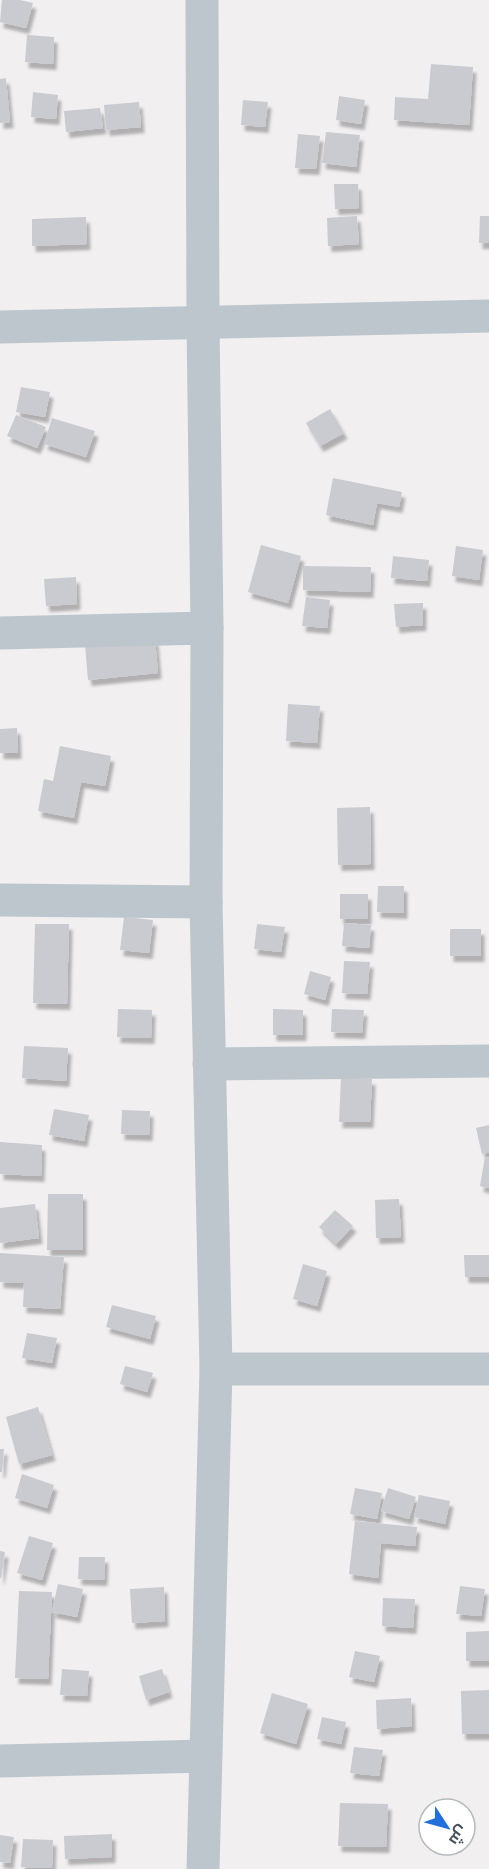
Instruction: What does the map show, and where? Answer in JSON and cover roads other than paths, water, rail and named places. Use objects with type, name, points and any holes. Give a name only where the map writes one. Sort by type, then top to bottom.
[{"type":"street","points":[[202,0],[207,628],[206,903],[216,1369],[203,1869]]},
{"type":"street","points":[[0,327],[489,316]]},
{"type":"street","points":[[0,633],[207,628]]},
{"type":"street","points":[[0,900],[206,903]]},
{"type":"street","points":[[209,1064],[489,1061]]},
{"type":"street","points":[[216,1369],[489,1368]]},
{"type":"street","points":[[0,1761],[205,1756]]}]
